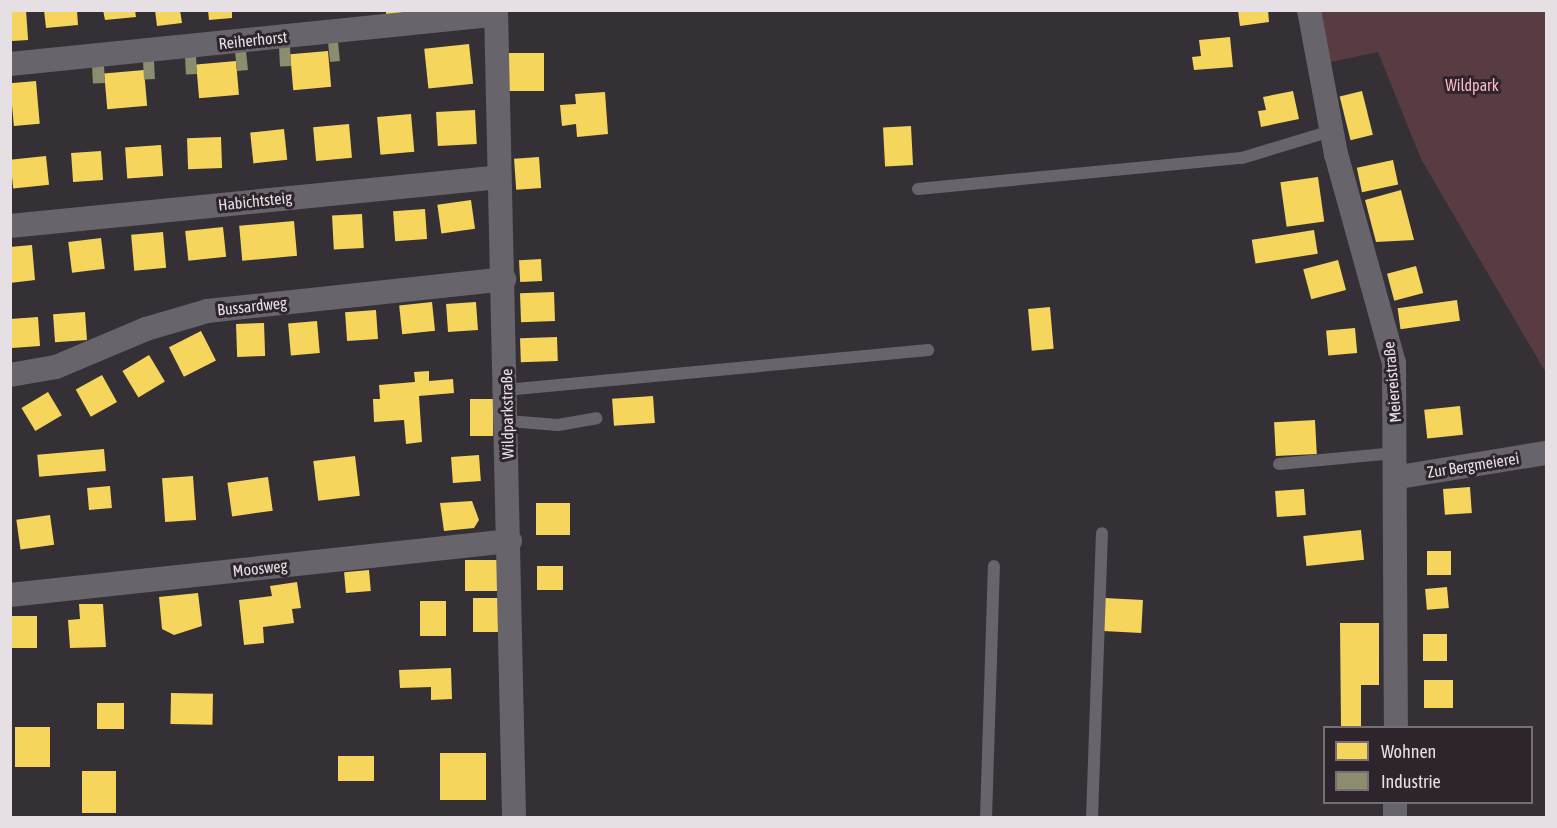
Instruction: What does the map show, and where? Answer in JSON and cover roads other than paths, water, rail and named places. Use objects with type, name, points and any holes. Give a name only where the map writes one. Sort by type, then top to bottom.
[{"type":"street","name":"Meiereistraße","points":[[1309,10],[1331,131],[1386,325],[1399,477],[1396,726]]},
{"type":"street","name":"Reiherhorst","points":[[10,64],[496,13]]},
{"type":"street","name":"Wildparkstraße","points":[[496,13],[510,541],[514,818]]},
{"type":"street","name":"Habichtsteig","points":[[10,226],[500,177]]},
{"type":"street","name":"Bussardweg","points":[[10,375],[56,367],[146,329],[207,311],[504,279]]},
{"type":"street","name":"Zur Bergmeierei","points":[[1399,477],[1546,453]]},
{"type":"street","name":"Moosweg","points":[[10,595],[510,541]]},
{"type":"lane","points":[[918,189],[1242,158],[1331,131]]},
{"type":"lane","points":[[506,390],[928,350]]},
{"type":"lane","points":[[507,422],[558,426],[596,418]]},
{"type":"lane","points":[[1279,464],[1398,453]]},
{"type":"lane","points":[[1092,818],[1102,533]]},
{"type":"lane","points":[[986,818],[994,566]]},
{"type":"park label","name":"Wildpark","points":[[1472,85]]}]
